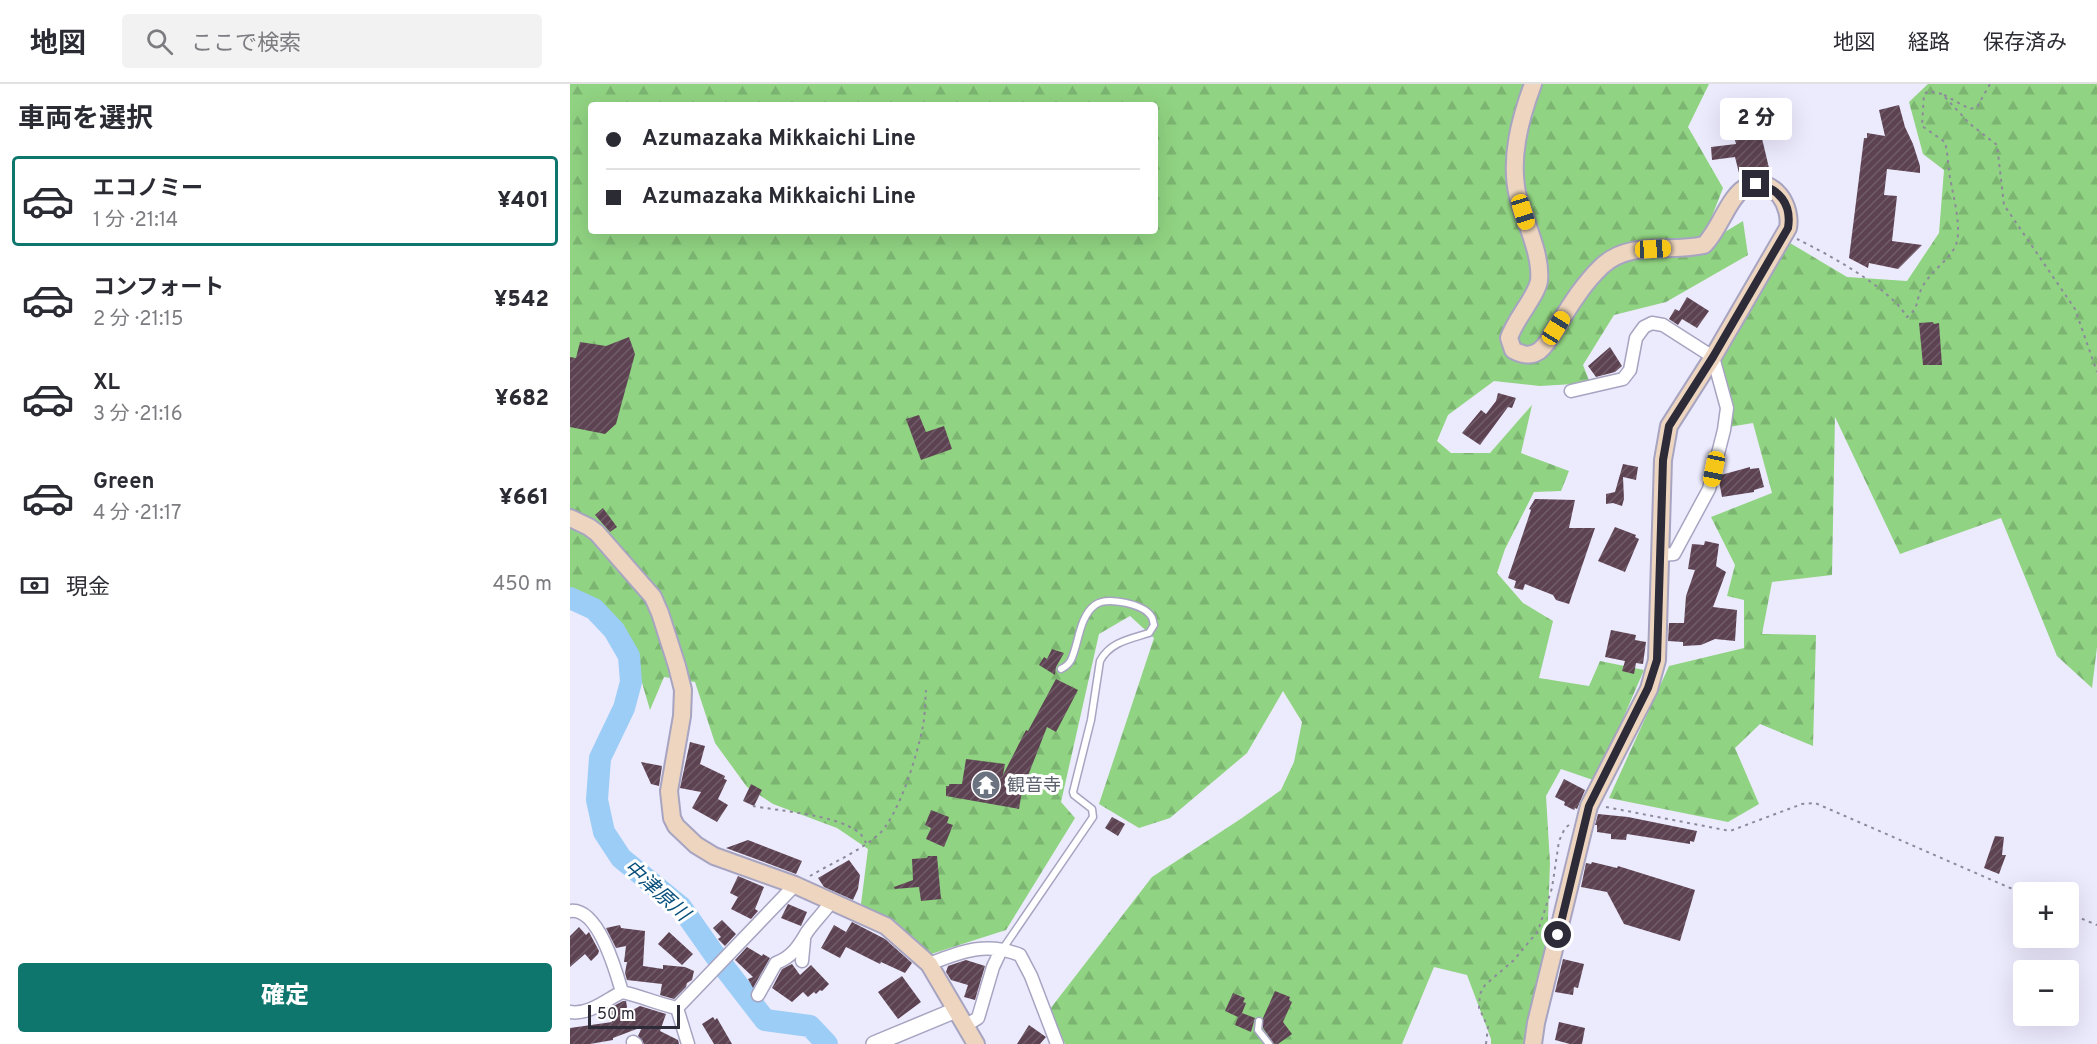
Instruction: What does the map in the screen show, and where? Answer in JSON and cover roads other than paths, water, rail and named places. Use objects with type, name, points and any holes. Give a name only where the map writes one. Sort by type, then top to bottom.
[{"type":"main road","points":[[1533,84],[1518,132],[1516,182],[1518,197],[1538,261],[1539,280],[1509,338],[1513,350],[1520,354],[1532,354],[1544,347],[1580,291],[1602,266],[1616,255],[1632,250],[1704,245],[1711,238],[1735,197],[1747,186],[1764,186],[1778,192],[1787,206],[1790,217],[1788,228],[1713,357],[1669,426],[1663,460],[1657,660],[1648,688],[1587,813],[1536,1023],[1533,1044]]},
{"type":"main road","points":[[570,518],[597,533],[653,597],[660,613],[683,690],[682,716],[669,791],[670,811],[676,826],[696,845],[714,856],[795,885],[886,926],[928,964],[976,1044]]},
{"type":"street","points":[[1571,391],[1623,379],[1630,370],[1636,338],[1644,327],[1652,323],[1663,325],[1713,357],[1727,408],[1724,430],[1709,489],[1674,554],[1661,555]]},
{"type":"street","points":[[677,1008],[795,885]]},
{"type":"street","points":[[801,961],[807,932],[832,901]]},
{"type":"street","points":[[570,911],[584,915],[595,924],[614,966],[622,992]]},
{"type":"street","points":[[758,995],[776,963],[790,955],[804,939]]},
{"type":"street","points":[[928,964],[971,949],[1020,955],[1057,1044]]},
{"type":"street","points":[[965,1026],[978,1018],[993,967],[1001,951]]},
{"type":"street","points":[[570,1012],[577,1014],[589,1010],[622,992],[677,1008]]},
{"type":"street","points":[[677,1008],[688,1044]]},
{"type":"street","points":[[874,1044],[956,1010]]},
{"type":"lane","points":[[1001,951],[1093,817],[1092,809],[1073,792],[1091,720],[1100,661],[1104,653],[1120,642],[1149,633],[1154,625],[1151,616],[1141,608],[1123,602],[1103,601],[1094,606],[1081,631],[1071,662],[1061,669]]},
{"type":"lane","points":[[1259,1021],[1258,1029],[1269,1044]]},
{"type":"waterway","name":"中津原川","points":[[570,598],[594,609],[614,630],[629,656],[631,682],[624,708],[600,758],[597,800],[604,832],[621,858],[681,907],[765,1020],[810,1026],[827,1044]]},
{"type":"place","name":"観音寺","points":[[986,785]]}]
